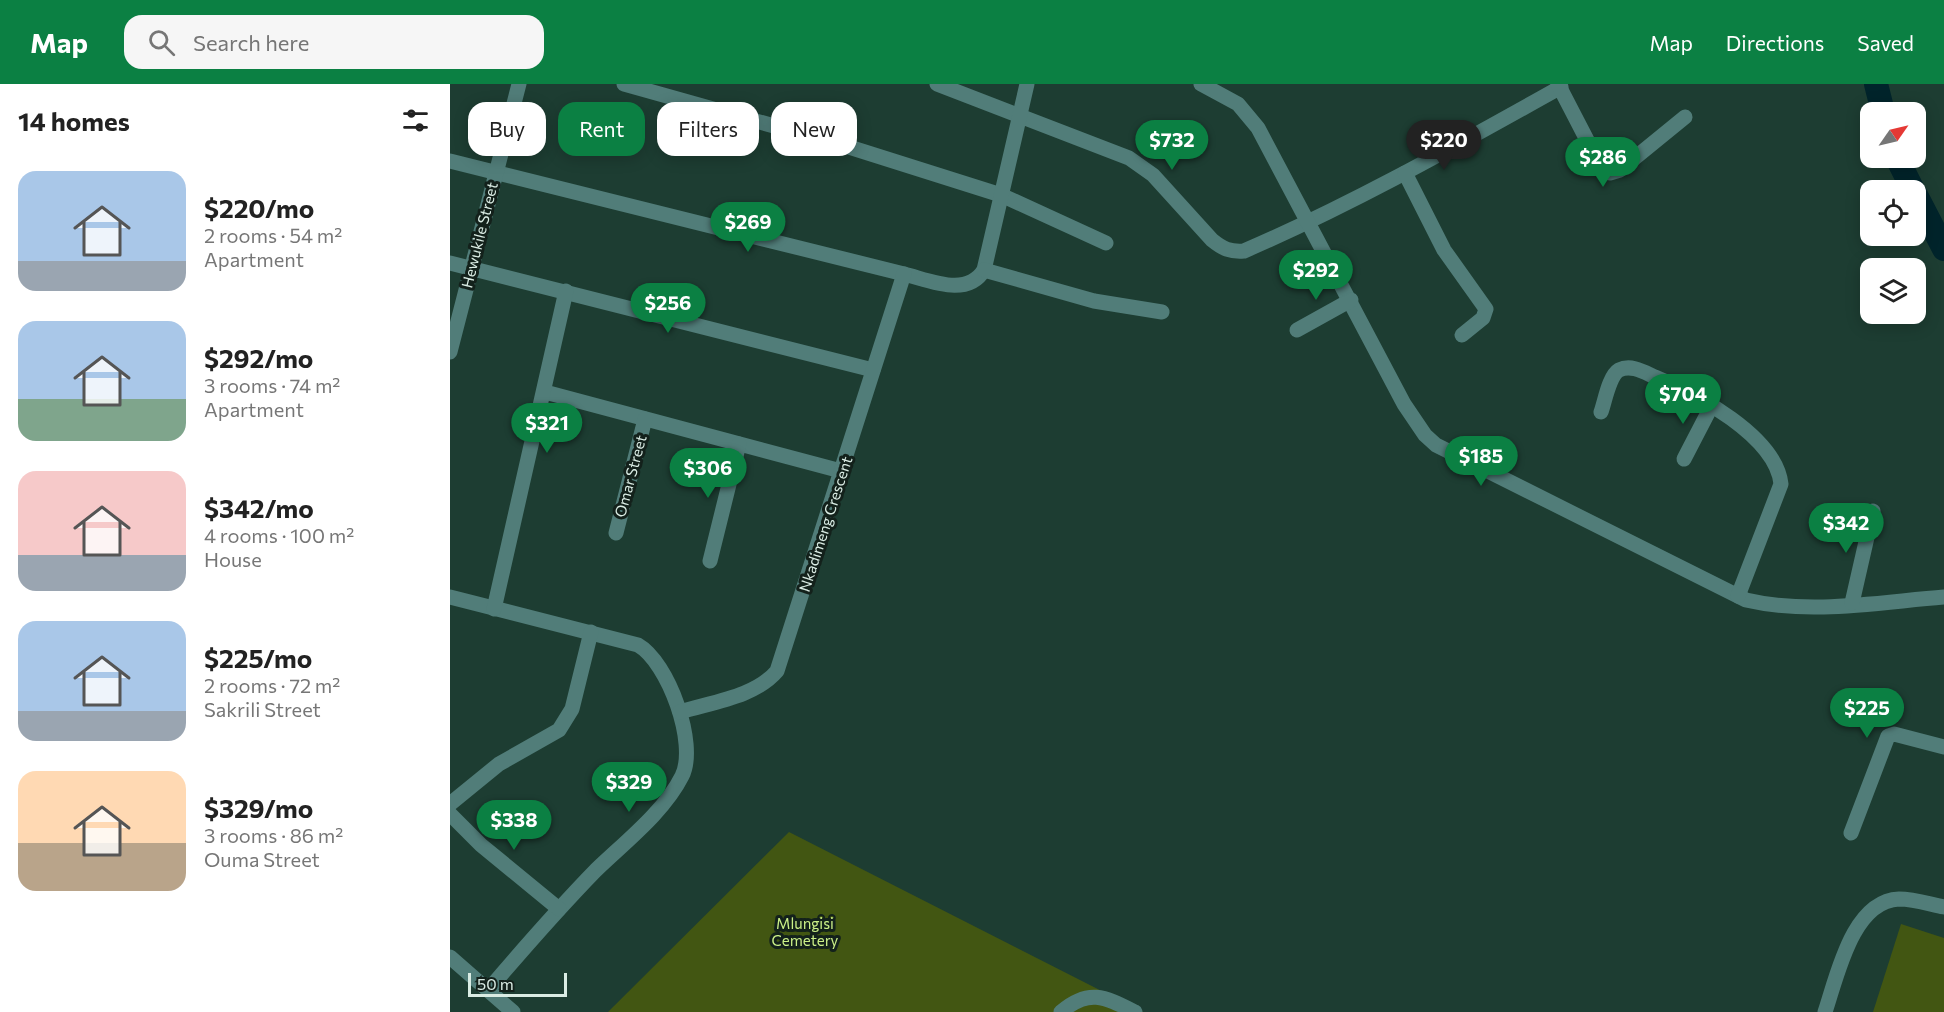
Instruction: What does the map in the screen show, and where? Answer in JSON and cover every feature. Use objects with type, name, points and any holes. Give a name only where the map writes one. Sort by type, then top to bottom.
[{"type":"street","name":"Hewukile Street","points":[[450,352],[494,173],[519,84]]},
{"type":"street","points":[[624,84],[849,147],[1001,195],[1106,243]]},
{"type":"street","points":[[937,84],[1112,151],[1142,166],[1167,189],[1203,231],[1229,251],[1244,251],[1309,221],[1405,173],[1559,86],[1601,167],[1610,173],[1620,170],[1685,117]]},
{"type":"street","points":[[450,161],[956,286],[975,280],[984,270],[1028,84]]},
{"type":"street","points":[[1201,84],[1232,100],[1258,128],[1404,404],[1425,435],[1436,445],[1738,596],[1782,606],[1944,597]]},
{"type":"street","points":[[1405,173],[1444,250],[1486,309],[1483,318],[1462,335]]},
{"type":"street","points":[[450,263],[873,370]]},
{"type":"street","points":[[984,270],[1094,301],[1162,312]]},
{"type":"street","name":"Nkadimeng Crescent","points":[[680,712],[751,690],[764,684],[777,671],[904,274]]},
{"type":"street","points":[[494,609],[566,291]]},
{"type":"street","points":[[1298,330],[1351,300]]},
{"type":"street","points":[[1601,412],[1614,376],[1618,371],[1627,368],[1683,388],[1712,405],[1764,450],[1778,470],[1781,480],[1738,596]]},
{"type":"street","points":[[544,392],[842,471]]},
{"type":"street","points":[[1684,459],[1712,405]]},
{"type":"street","name":"Omar Street","points":[[616,533],[645,419]]},
{"type":"street","points":[[710,561],[739,444]]},
{"type":"street","points":[[1852,603],[1873,511]]},
{"type":"street","points":[[450,597],[591,632],[638,645],[646,650],[663,669],[680,712],[687,756],[686,767],[676,786],[659,807],[558,909],[489,989]]},
{"type":"street","points":[[450,804],[499,764],[559,730],[572,710],[591,632]]},
{"type":"street","points":[[1851,833],[1888,736],[1897,734],[1944,747]]},
{"type":"street","points":[[450,814],[481,845],[558,909]]},
{"type":"street","points":[[1824,1012],[1849,944],[1870,911],[1883,902],[1898,899],[1944,907]]},
{"type":"street","points":[[450,957],[513,1012]]},
{"type":"street","points":[[1061,1012],[1077,1000],[1088,996],[1114,1001],[1135,1012]]},
{"type":"green space","name":"Mlungisi Cemetery","points":[[789,832],[1143,1012],[608,1012]]},
{"type":"green space","points":[[1901,924],[1944,938],[1944,1012],[1873,1012]]},
{"type":"waterway","points":[[1876,84],[1880,102]]},
{"type":"waterway","points":[[1902,168],[1908,180]]},
{"type":"waterway","points":[[1926,214],[1944,249]]}]
